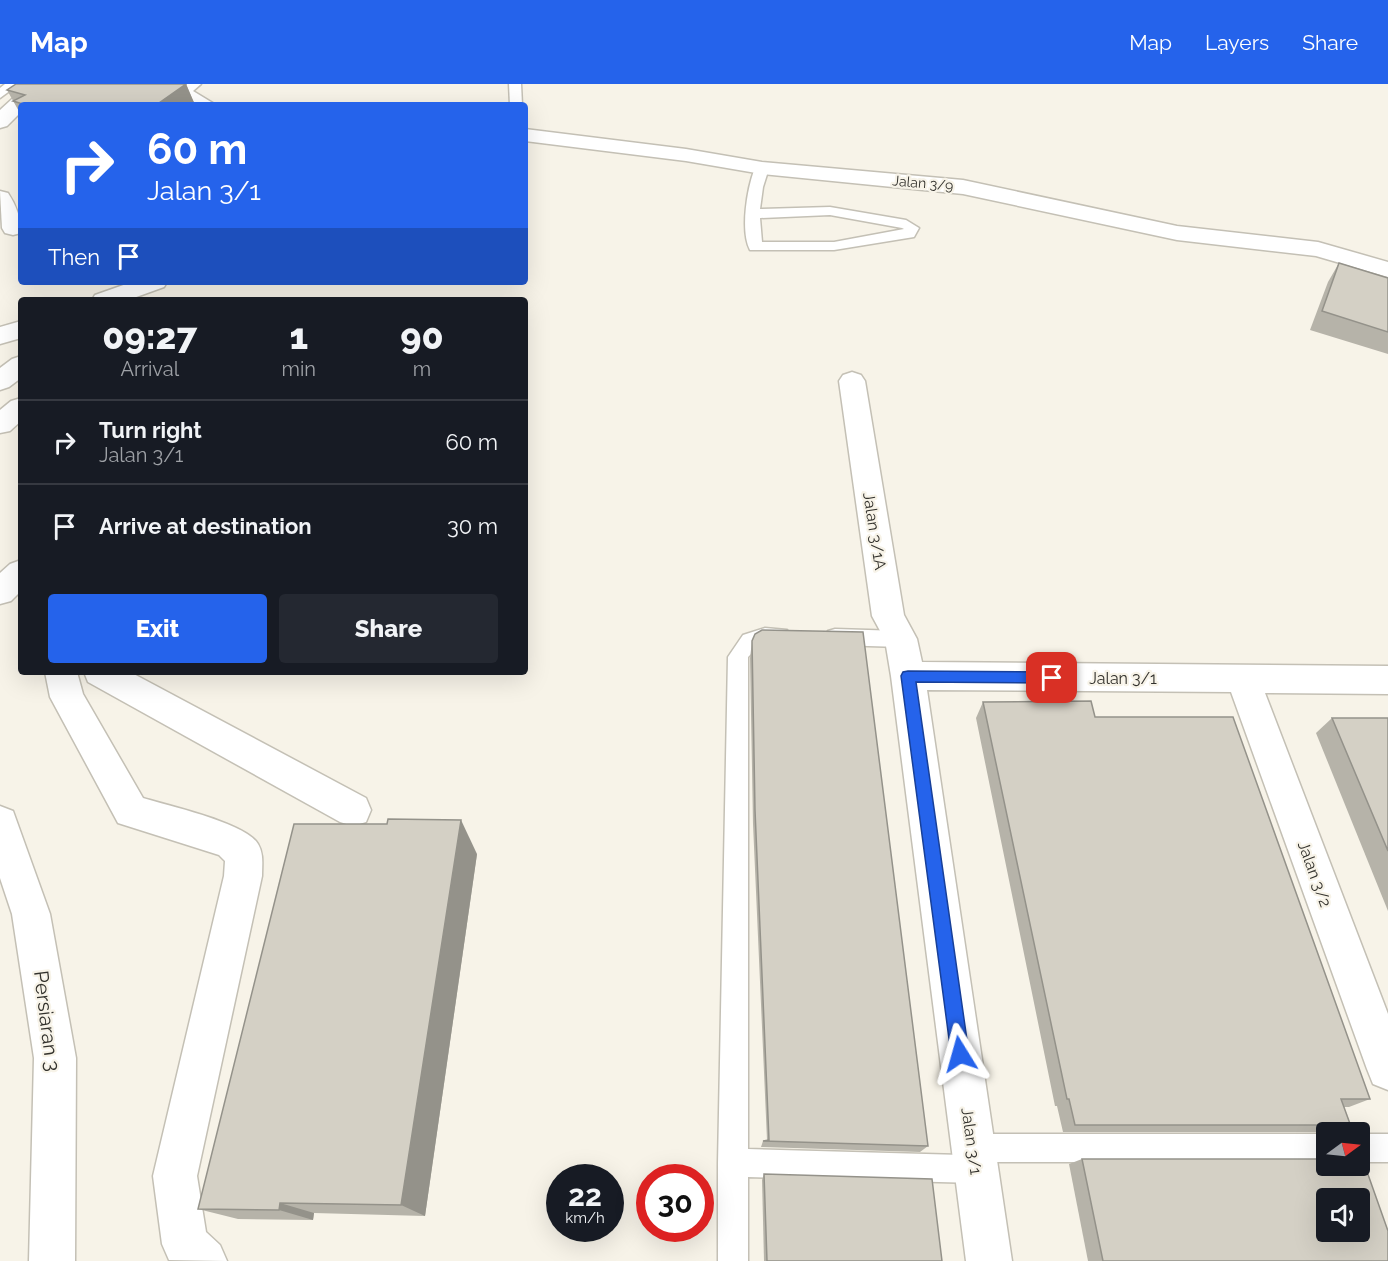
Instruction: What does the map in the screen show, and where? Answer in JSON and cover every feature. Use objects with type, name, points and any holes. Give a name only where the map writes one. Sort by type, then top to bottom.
[{"type":"street","points":[[22,102],[50,84]]},
{"type":"street","points":[[0,122],[18,105]]},
{"type":"street","name":"Jalan 3/9","points":[[528,135],[686,155],[762,168],[963,187],[1178,233],[1318,249],[1388,270]]},
{"type":"street","points":[[0,198],[11,229]]},
{"type":"street","points":[[112,297],[146,285]]},
{"type":"street","points":[[0,336],[18,330]]},
{"type":"street","points":[[0,381],[18,367]]},
{"type":"street","name":"Jalan 3/1A","points":[[852,381],[888,616],[901,639],[908,676]]},
{"type":"street","points":[[0,423],[18,409]]},
{"type":"street","points":[[0,592],[18,575]]},
{"type":"street","points":[[62,675],[67,697],[131,811],[231,842],[244,854],[243,876],[176,1176],[185,1244],[204,1261]]},
{"type":"street","points":[[106,675],[353,810]]},
{"type":"street","name":"Jalan 3/1","points":[[989,1261],[908,676],[1388,680]]},
{"type":"street","name":"Jalan 3/2","points":[[1243,679],[1388,1069]]},
{"type":"street","name":"Persiaran 3","points":[[0,823],[31,914],[55,1058],[51,1261]]},
{"type":"lane","points":[[0,94],[14,84]]},
{"type":"lane","points":[[515,84],[516,102]]},
{"type":"lane","points":[[169,102],[190,88],[206,102]]},
{"type":"lane","points":[[753,214],[830,211],[906,224],[912,228],[909,234],[834,246],[755,247],[753,214],[754,184],[762,168]]},
{"type":"lane","points":[[733,1261],[732,1163],[738,657],[745,644],[757,636],[901,639]]},
{"type":"lane","points":[[732,1163],[1316,1148]]},
{"type":"lane","points":[[1370,1148],[1388,1148]]},
{"type":"building","points":[[16,84],[186,84],[160,102],[18,103],[13,101],[25,95],[7,90]]},
{"type":"building","points":[[1339,263],[1388,278],[1388,332],[1322,311]]},
{"type":"building","points":[[762,630],[863,632],[928,1146],[763,1141],[769,1140],[755,810],[752,641],[755,634]]},
{"type":"building","points":[[1091,701],[1095,717],[1233,717],[1370,1099],[1341,1099],[1349,1122],[1316,1122],[1316,1125],[1075,1125],[1069,1099],[1067,1099],[983,702]]},
{"type":"building","points":[[1332,718],[1388,718],[1388,851]]},
{"type":"building","points":[[388,819],[461,820],[401,1205],[280,1203],[279,1210],[198,1209],[294,824],[387,824]]},
{"type":"building","points":[[1082,1159],[1316,1159],[1316,1176],[1369,1176],[1388,1231],[1388,1261],[1103,1261]]},
{"type":"building","points":[[764,1174],[932,1179],[942,1261],[767,1261]]},
{"type":"route","points":[[960,1054],[908,676],[1052,678]]}]
